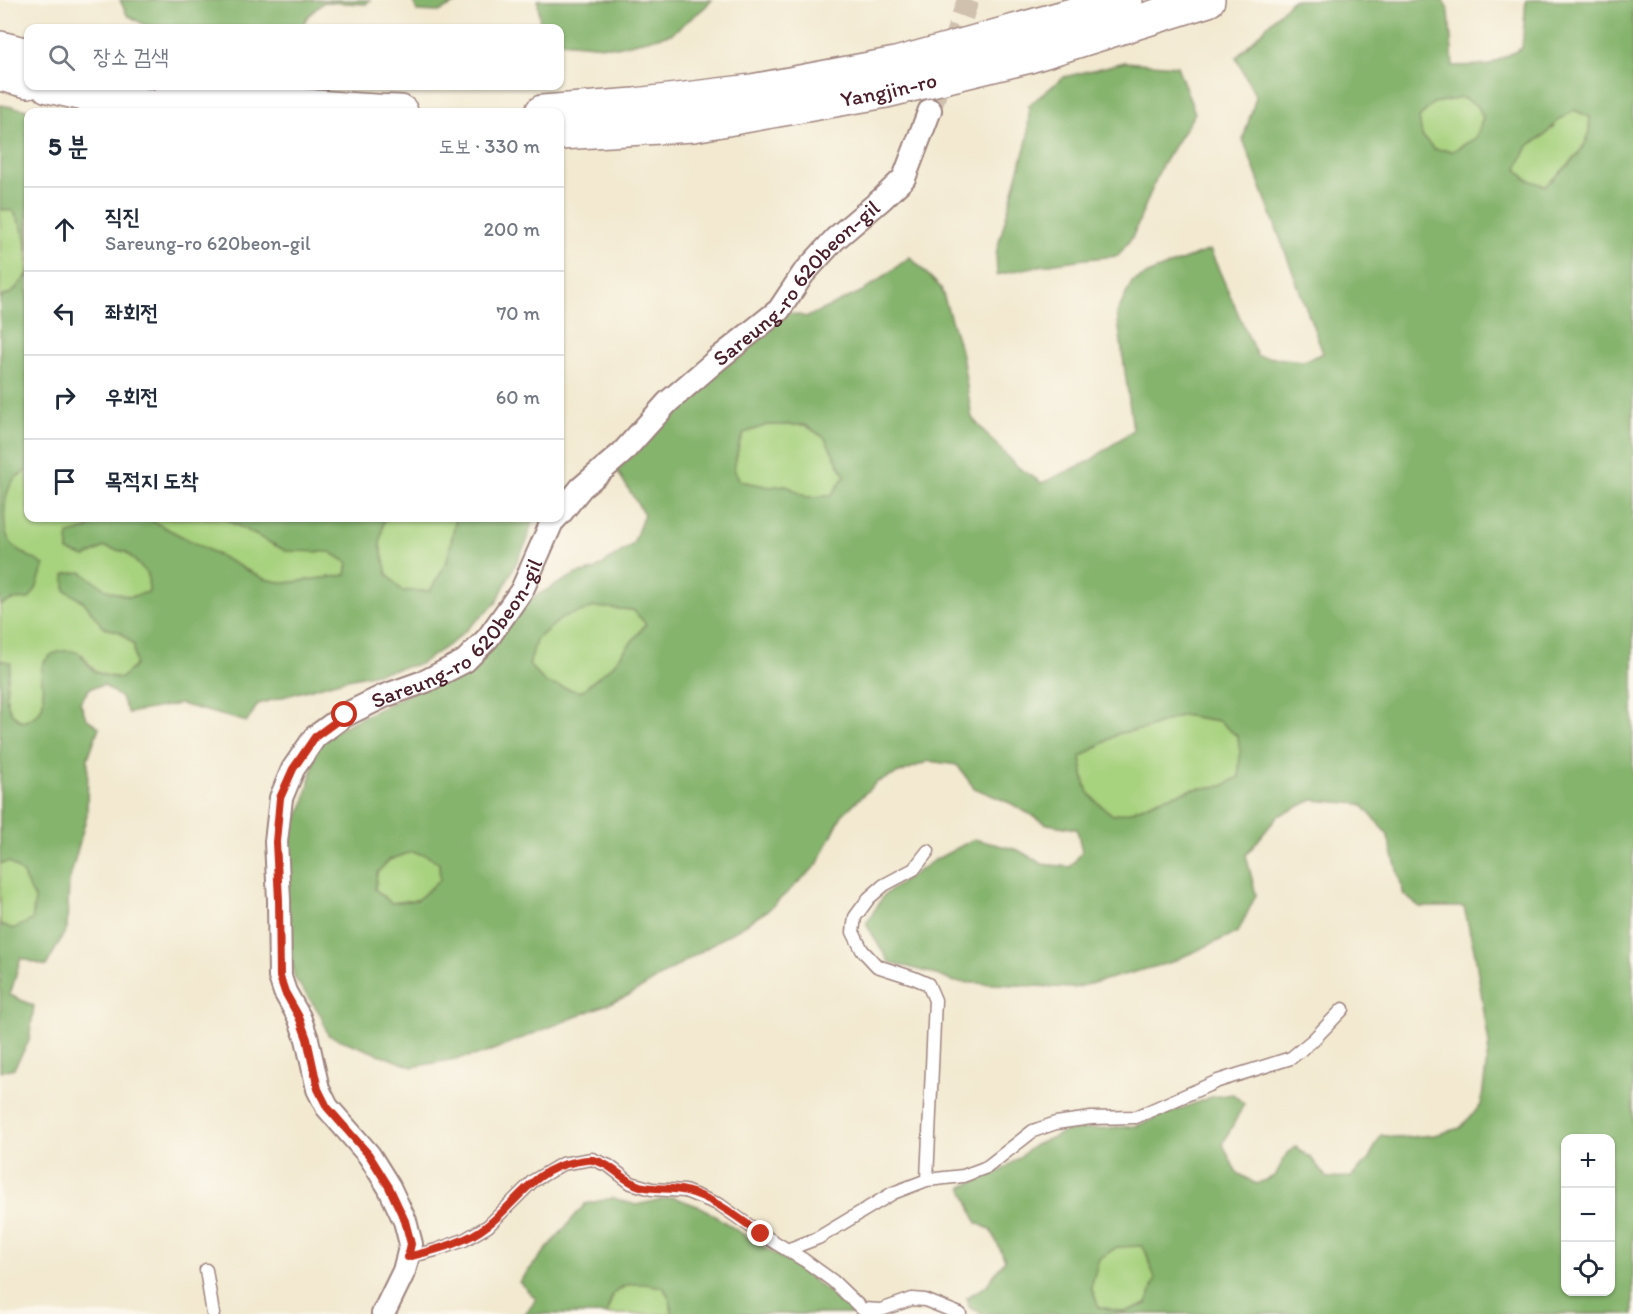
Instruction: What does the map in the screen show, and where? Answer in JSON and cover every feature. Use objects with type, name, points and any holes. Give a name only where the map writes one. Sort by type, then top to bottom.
[{"type":"main road","name":"Yangjin-ro","points":[[564,110],[635,105],[752,91],[896,64],[1126,0]]},
{"type":"main road","name":"Yangjin-ro","points":[[564,133],[693,125],[886,91],[1026,57],[1208,0]]},
{"type":"main road","points":[[0,48],[24,54]]},
{"type":"main road","points":[[0,74],[24,80]]},
{"type":"main road","points":[[66,90],[161,108]]},
{"type":"main road","points":[[194,90],[251,100],[326,108]]},
{"type":"street","name":"Sareung-ro 620beon-gil","points":[[564,509],[581,488],[622,453],[668,402],[779,310],[803,274],[835,239],[882,200],[904,178],[930,110]]},
{"type":"street","name":"Sareung-ro 620beon-gil","points":[[383,1314],[404,1271],[411,1244],[405,1221],[389,1187],[369,1155],[327,1107],[318,1089],[307,1039],[280,977],[276,842],[280,798],[293,769],[315,737],[345,715],[384,696],[426,681],[465,661],[488,638],[522,590],[552,522]]},
{"type":"lane","points":[[927,1180],[935,1000],[928,984],[877,966],[862,950],[853,932],[855,917],[869,898],[884,885],[914,869],[928,851]]},
{"type":"lane","points":[[787,1250],[818,1238],[893,1193],[927,1180],[963,1176],[987,1167],[1033,1131],[1056,1123],[1091,1118],[1136,1117],[1218,1081],[1291,1058],[1313,1040],[1343,1009]]},
{"type":"lane","points":[[408,1257],[464,1240],[488,1226],[532,1181],[562,1164],[592,1159],[609,1166],[631,1183],[652,1189],[685,1191],[720,1205],[833,1281],[862,1309],[881,1310],[912,1299],[925,1300],[960,1314]]},
{"type":"lane","points":[[206,1270],[213,1314]]},
{"type":"green space","points":[[120,0],[370,0],[366,4],[324,2],[308,16],[303,24],[143,24],[127,15]]},
{"type":"green space","points":[[413,0],[462,0],[439,12],[417,11]]},
{"type":"green space","points":[[538,0],[712,0],[671,34],[617,47],[564,42],[564,24],[540,24]]},
{"type":"green space","points":[[1292,0],[1443,0],[1449,12],[1453,66],[1489,65],[1522,48],[1526,0],[1633,0],[1633,1314],[984,1314],[970,1308],[966,1298],[986,1286],[1005,1260],[991,1230],[977,1223],[962,1187],[1001,1171],[1035,1145],[1067,1131],[1136,1126],[1211,1097],[1233,1094],[1244,1104],[1223,1144],[1236,1172],[1256,1184],[1275,1176],[1287,1153],[1296,1147],[1312,1159],[1327,1178],[1351,1177],[1369,1159],[1381,1135],[1399,1138],[1434,1135],[1460,1128],[1481,1105],[1489,1044],[1475,954],[1464,907],[1420,907],[1404,895],[1387,833],[1361,804],[1313,800],[1278,816],[1246,855],[1256,895],[1238,932],[1169,963],[1074,988],[955,982],[889,962],[866,924],[884,895],[933,861],[974,839],[1018,850],[1042,864],[1070,867],[1082,852],[1077,829],[1047,824],[1010,803],[974,788],[957,765],[929,761],[877,782],[842,815],[817,865],[767,911],[630,995],[483,1054],[412,1067],[328,1035],[321,1015],[294,977],[280,850],[304,804],[320,738],[454,672],[528,600],[576,574],[594,570],[633,544],[644,514],[616,469],[682,395],[781,311],[807,317],[865,290],[910,257],[941,288],[962,355],[972,418],[1016,466],[1042,483],[1088,462],[1133,430],[1117,313],[1132,282],[1154,271],[1210,250],[1257,356],[1304,361],[1323,353],[1243,139],[1256,97],[1236,58]],"holes":[[[1462,98],[1478,106],[1483,118],[1476,138],[1453,151],[1434,149],[1422,136],[1419,118],[1433,103]],[[1574,110],[1590,117],[1588,137],[1581,151],[1545,186],[1526,179],[1517,169],[1528,146],[1545,135],[1557,122]],[[767,425],[805,425],[825,438],[845,476],[831,496],[806,497],[786,485],[770,487],[740,481],[734,469],[739,444],[744,433]],[[595,607],[633,610],[646,624],[613,665],[580,692],[546,683],[529,665],[536,640],[563,617]],[[1182,715],[1219,721],[1238,737],[1239,777],[1223,786],[1194,789],[1160,799],[1130,812],[1113,815],[1097,803],[1088,791],[1083,777],[1081,757],[1119,733],[1145,729]],[[411,852],[426,855],[439,863],[440,880],[417,900],[391,903],[375,889],[377,873],[389,860]],[[1142,1246],[1155,1279],[1147,1304],[1124,1312],[1099,1307],[1091,1287],[1099,1259],[1117,1247]]]},
{"type":"green space","points":[[1125,62],[1177,66],[1195,113],[1161,167],[1133,236],[1118,256],[1057,263],[997,275],[996,253],[1028,137],[1029,105],[1064,77]]},
{"type":"green space","points":[[1462,98],[1478,106],[1483,118],[1476,138],[1453,151],[1434,149],[1422,136],[1419,118],[1433,103]]},
{"type":"green space","points":[[0,105],[24,109],[24,236],[21,224],[13,211],[0,209]]},
{"type":"green space","points":[[1574,110],[1590,117],[1588,136],[1581,150],[1545,186],[1526,179],[1517,169],[1528,146],[1545,135],[1557,122]]},
{"type":"green space","points":[[0,209],[13,211],[21,226],[24,235],[24,279],[13,292],[0,298]]},
{"type":"green space","points":[[24,279],[24,472],[16,477],[8,491],[5,511],[6,530],[12,545],[44,565],[36,589],[29,599],[13,600],[0,605],[0,298],[13,292]]},
{"type":"green space","points":[[767,425],[805,425],[825,438],[845,476],[831,496],[806,497],[786,485],[770,487],[740,481],[734,469],[739,444],[744,433]]},
{"type":"green space","points":[[24,472],[24,522],[91,522],[88,529],[85,557],[104,547],[126,552],[148,574],[149,592],[130,597],[109,591],[66,590],[84,602],[103,627],[120,632],[134,645],[135,666],[121,678],[107,676],[94,670],[82,654],[41,677],[43,699],[40,710],[31,719],[23,722],[11,711],[6,697],[10,663],[0,660],[0,605],[13,599],[27,555],[13,546],[6,530],[6,500],[16,477]]},
{"type":"green space","points":[[91,522],[154,522],[264,579],[285,583],[346,575],[348,563],[330,552],[286,551],[231,522],[383,522],[380,545],[387,574],[402,591],[430,591],[447,562],[455,522],[532,522],[527,541],[496,603],[453,642],[420,664],[343,680],[258,704],[247,722],[180,704],[128,713],[121,698],[104,685],[90,688],[80,702],[86,718],[99,727],[88,758],[87,815],[69,882],[67,928],[46,966],[21,958],[10,995],[34,1006],[29,1041],[14,1068],[0,1072],[0,924],[13,929],[32,920],[35,899],[23,874],[9,862],[0,863],[0,660],[11,663],[6,697],[11,711],[23,722],[35,716],[42,708],[42,669],[45,661],[53,654],[65,651],[77,652],[94,671],[121,678],[135,666],[134,645],[120,632],[103,627],[84,602],[65,590],[65,574],[81,572],[109,591],[130,597],[149,592],[148,574],[126,552],[104,547],[85,557],[68,551],[68,534],[88,529]]},
{"type":"green space","points":[[154,522],[231,522],[286,551],[331,551],[348,563],[346,575],[285,583],[264,579]]},
{"type":"green space","points":[[383,522],[455,522],[447,562],[431,591],[402,591],[387,574],[380,545]]},
{"type":"green space","points":[[595,607],[633,610],[646,624],[613,665],[580,692],[545,683],[529,665],[536,640],[563,617]]},
{"type":"green space","points":[[1182,715],[1219,721],[1238,737],[1239,777],[1223,786],[1194,789],[1160,799],[1130,812],[1113,815],[1092,797],[1083,777],[1081,757],[1119,733],[1145,729]]},
{"type":"green space","points":[[411,852],[426,855],[439,863],[440,880],[417,900],[391,903],[375,889],[377,873],[389,860]]},
{"type":"green space","points":[[9,862],[24,874],[36,899],[33,920],[13,929],[0,924],[0,863]]},
{"type":"green space","points":[[673,1197],[703,1208],[789,1262],[857,1314],[672,1314],[670,1299],[663,1287],[631,1284],[614,1293],[608,1314],[525,1314],[536,1299],[519,1282],[585,1204],[613,1198],[636,1205]]},
{"type":"green space","points":[[1142,1245],[1155,1279],[1147,1304],[1124,1312],[1099,1307],[1091,1287],[1098,1259],[1117,1247]]},
{"type":"green space","points":[[644,1283],[663,1287],[670,1299],[672,1314],[608,1314],[614,1293],[627,1285]]},
{"type":"tunnel","points":[[930,110],[968,0]]},
{"type":"route","points":[[345,715],[315,737],[293,769],[280,798],[276,842],[280,977],[307,1039],[318,1089],[327,1107],[369,1155],[389,1187],[405,1221],[411,1244],[408,1257],[464,1240],[488,1226],[532,1181],[562,1164],[592,1159],[609,1166],[631,1183],[652,1189],[685,1191],[720,1205],[761,1234]]}]
